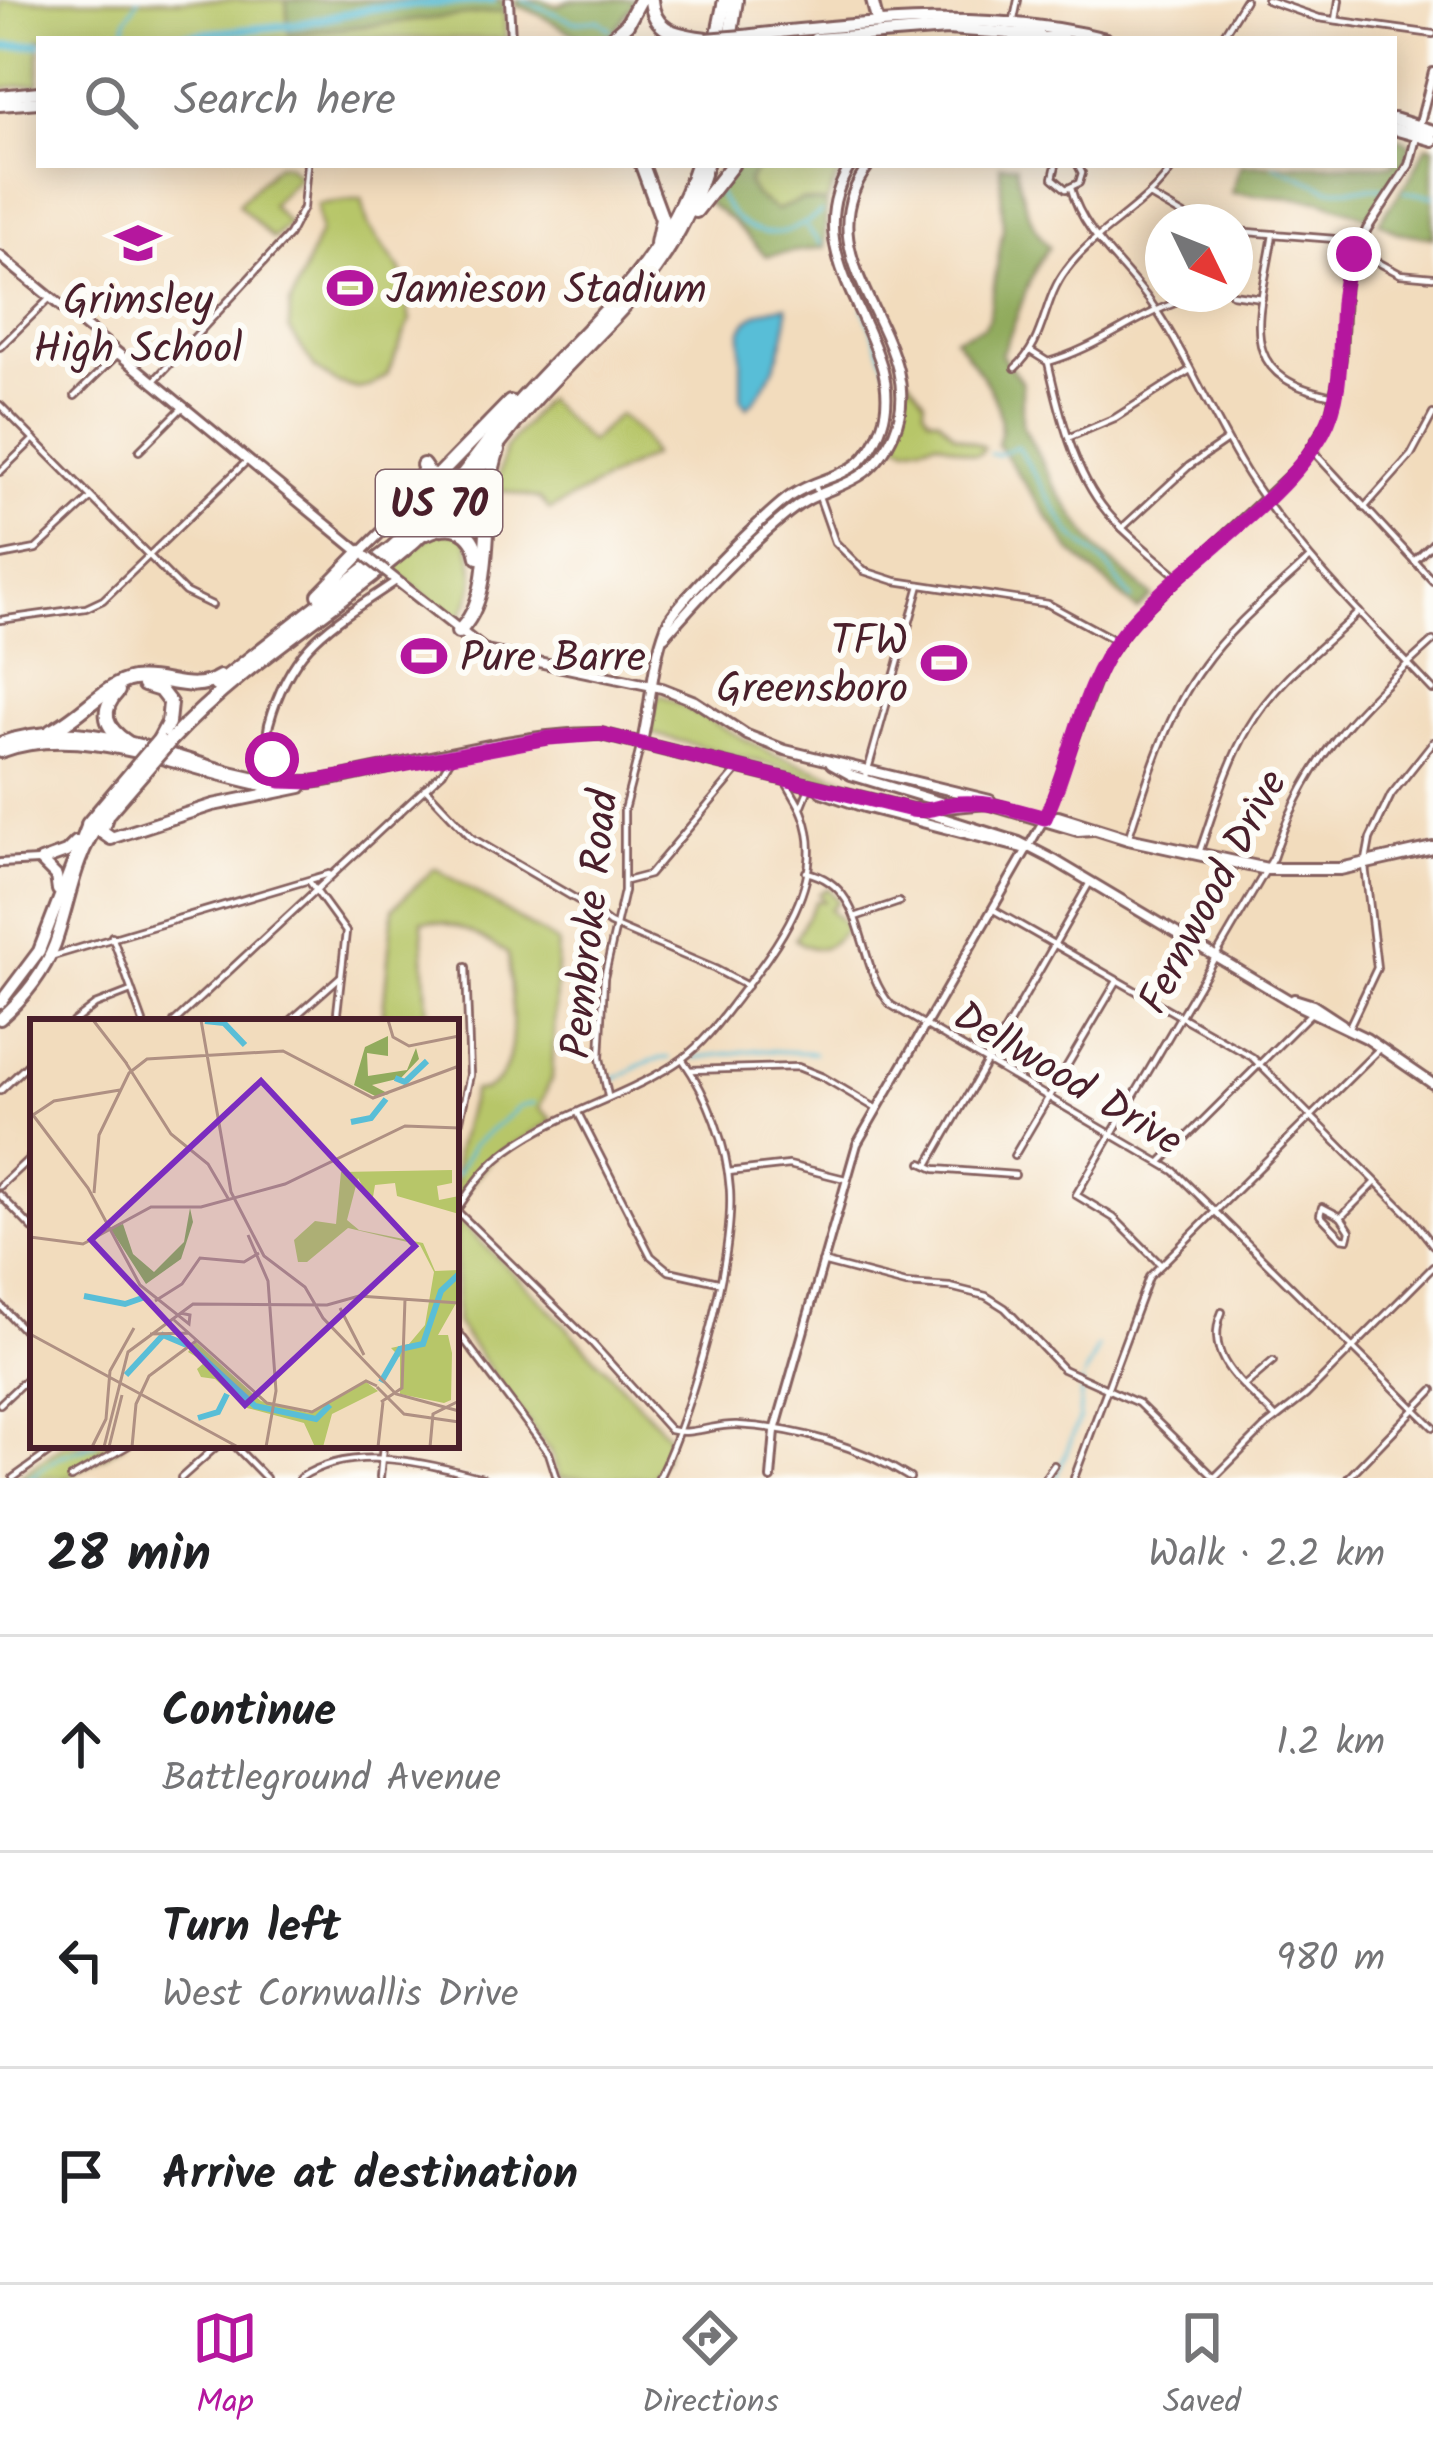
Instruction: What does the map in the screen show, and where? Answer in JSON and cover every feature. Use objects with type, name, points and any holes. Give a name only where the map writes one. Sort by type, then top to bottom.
[{"type":"highway","points":[[613,36],[627,24],[640,0]]},
{"type":"highway","points":[[651,0],[654,18],[666,31],[705,36]]},
{"type":"highway","points":[[720,36],[722,0]]},
{"type":"highway","points":[[721,36],[736,0]]},
{"type":"highway","points":[[1014,30],[1047,36]]},
{"type":"highway","points":[[642,271],[662,219],[643,168]]},
{"type":"highway","name":"US 70","points":[[274,642],[425,517],[560,357],[642,271],[675,220],[696,168]]},
{"type":"highway","name":"US 70","points":[[85,829],[236,672],[415,540],[629,304],[678,237],[705,168]]},
{"type":"highway","points":[[678,237],[730,168]]},
{"type":"highway","points":[[423,465],[437,477],[560,357]]},
{"type":"highway","points":[[458,632],[478,603],[494,462],[510,430]]},
{"type":"highway","points":[[415,540],[449,526],[467,533],[476,545],[473,598],[458,632]]},
{"type":"highway","points":[[293,622],[364,555]]},
{"type":"highway","points":[[51,731],[75,719],[121,683],[153,680],[200,686],[236,672]]},
{"type":"highway","points":[[127,742],[109,727],[107,706],[119,690],[143,685],[160,691],[170,704],[165,741]]},
{"type":"highway","name":"US 70","points":[[107,814],[141,768]]},
{"type":"highway","points":[[107,814],[101,833],[111,838]]},
{"type":"main road","points":[[872,0],[879,33]]},
{"type":"main road","points":[[784,36],[1014,30],[1075,36]]},
{"type":"main road","points":[[847,36],[879,33]]},
{"type":"main road","points":[[0,96],[36,92]]},
{"type":"main road","points":[[0,106],[36,103]]},
{"type":"main road","points":[[1397,120],[1426,133]]},
{"type":"main road","points":[[664,637],[670,617],[763,520],[792,495],[842,476],[856,465],[881,428],[886,405],[880,367],[835,244],[836,194],[849,168]]},
{"type":"main road","points":[[664,637],[773,525],[793,508],[847,485],[868,469],[891,440],[900,382],[850,252],[845,227],[853,190],[867,168]]},
{"type":"main road","points":[[0,256],[486,651],[653,686],[695,701],[747,735],[865,780],[949,805],[1001,806]]},
{"type":"main road","points":[[409,505],[423,465]]},
{"type":"main road","points":[[364,555],[437,477]]},
{"type":"main road","name":"Pembroke Road","points":[[642,742],[664,637]]},
{"type":"main road","points":[[0,742],[51,731],[87,733],[262,781],[307,785]]},
{"type":"main road","points":[[79,863],[91,849],[111,838],[213,806],[452,756],[592,734],[642,742],[911,815],[949,805]]},
{"type":"main road","points":[[0,752],[31,742],[70,740],[218,775],[307,785]]},
{"type":"main road","points":[[272,759],[281,781]]},
{"type":"main road","points":[[830,764],[869,769],[1128,839],[1267,869],[1365,866],[1433,848]]},
{"type":"main road","points":[[213,806],[227,791],[218,775]]},
{"type":"main road","points":[[250,797],[262,781]]},
{"type":"main road","points":[[803,785],[924,812],[1019,842],[1027,849]]},
{"type":"main road","points":[[803,785],[881,812],[1027,849],[1311,1012],[1346,1027]]},
{"type":"main road","points":[[895,789],[925,794],[934,785]]},
{"type":"main road","name":"US 70","points":[[0,1019],[26,992],[48,958],[87,842],[107,814]]},
{"type":"main road","points":[[58,895],[56,876],[41,861],[66,852],[85,829]]},
{"type":"main road","name":"US 70","points":[[0,1004],[39,951],[85,829]]},
{"type":"main road","points":[[1294,999],[1313,1005],[1433,1084]]},
{"type":"street","points":[[509,0],[511,36]]},
{"type":"street","points":[[1014,30],[1018,0]]},
{"type":"street","points":[[1223,36],[1245,0]]},
{"type":"street","points":[[1267,0],[1302,14],[1433,34]]},
{"type":"street","points":[[1336,20],[1339,0]]},
{"type":"street","points":[[771,1478],[775,1431],[857,1144],[1045,818],[1091,690],[1117,641],[1312,450],[1336,396],[1343,292],[1356,249],[1426,133],[1433,72]]},
{"type":"street","points":[[153,382],[289,235],[305,201],[307,168]]},
{"type":"street","points":[[1056,168],[1054,182],[1071,188]]},
{"type":"street","points":[[1071,188],[1081,178],[1079,168]]},
{"type":"street","points":[[1015,368],[1031,352],[1062,274],[1150,196],[1172,168]]},
{"type":"street","points":[[1071,188],[1082,218],[1145,297]]},
{"type":"street","points":[[1150,196],[1164,204]]},
{"type":"street","points":[[1253,232],[1324,237],[1400,274],[1433,278]]},
{"type":"street","points":[[1274,234],[1259,338],[1269,365],[1294,386],[1336,396]]},
{"type":"street","points":[[1253,297],[1263,298]]},
{"type":"street","points":[[0,347],[50,298]]},
{"type":"street","points":[[1048,362],[1097,344],[1157,312],[1264,499],[1310,559],[1433,690]]},
{"type":"street","points":[[1031,352],[1048,362],[1070,437],[1095,495],[1122,527],[1179,578]]},
{"type":"street","points":[[75,396],[118,353]]},
{"type":"street","points":[[1070,437],[1115,418],[1190,370]]},
{"type":"street","points":[[0,404],[184,592],[212,605]]},
{"type":"street","points":[[140,451],[183,408]]},
{"type":"street","points":[[1364,508],[1411,455],[1433,414]]},
{"type":"street","points":[[0,472],[34,439]]},
{"type":"street","points":[[1122,527],[1189,466],[1227,440]]},
{"type":"street","points":[[1312,450],[1433,580]]},
{"type":"street","points":[[0,620],[96,604],[248,460]]},
{"type":"street","points":[[815,485],[835,542],[854,563],[877,576],[1048,604],[1117,641]]},
{"type":"street","points":[[0,556],[35,550],[91,498]]},
{"type":"street","points":[[1414,561],[1433,543]]},
{"type":"street","points":[[1128,839],[1173,717],[1196,675],[1234,629],[1310,559]]},
{"type":"street","points":[[262,781],[272,759],[269,723],[295,662],[327,628],[396,580]]},
{"type":"street","points":[[865,780],[920,585]]},
{"type":"street","points":[[1198,855],[1226,773],[1250,725],[1287,678],[1359,612]]},
{"type":"street","name":"Fernwood Drive","points":[[1161,1265],[1114,1217],[1076,1196],[1267,869],[1294,800],[1323,752],[1433,641]]},
{"type":"street","name":"Pembroke Road","points":[[609,1097],[600,1074],[604,978],[626,880],[624,810],[642,742]]},
{"type":"street","points":[[1346,1027],[1377,968],[1365,866],[1369,841],[1390,798],[1433,742]]},
{"type":"street","points":[[177,1019],[448,766],[452,756]]},
{"type":"street","points":[[626,880],[649,875],[739,767]]},
{"type":"street","points":[[459,1206],[498,1158],[682,1058],[715,1028],[782,939],[806,872],[803,785]]},
{"type":"street","points":[[801,808],[803,785]]},
{"type":"street","points":[[425,788],[472,838],[615,927],[747,986]]},
{"type":"street","points":[[0,863],[41,861]]},
{"type":"street","points":[[48,958],[334,871]]},
{"type":"street","name":"Dellwood Drive","points":[[806,872],[839,887],[855,917],[883,996],[925,1026],[1161,1162],[1433,1427]]},
{"type":"street","points":[[309,881],[346,932],[336,1019]]},
{"type":"street","points":[[1015,1175],[925,1164],[1090,882]]},
{"type":"street","points":[[855,917],[899,902]]},
{"type":"street","points":[[992,909],[1261,1065],[1433,1245]]},
{"type":"street","points":[[58,933],[67,944],[80,945]]},
{"type":"street","points":[[112,935],[142,1019]]},
{"type":"street","points":[[459,1124],[470,1075],[466,968]]},
{"type":"street","points":[[292,1019],[341,976]]},
{"type":"street","points":[[1014,1156],[1118,981]]},
{"type":"street","points":[[77,1019],[95,1005],[132,991]]},
{"type":"street","points":[[1161,1162],[1311,1012]]},
{"type":"street","points":[[1074,1478],[1142,1288],[1381,1047]]},
{"type":"street","points":[[659,1478],[707,1338],[729,1221],[728,1172],[716,1126],[682,1058]]},
{"type":"street","points":[[0,1091],[30,1063]]},
{"type":"street","points":[[690,1070],[797,1067],[824,1077],[877,1109]]},
{"type":"street","name":"Pembroke Road","points":[[578,1114],[651,1256],[669,1271],[718,1282]]},
{"type":"street","points":[[30,1158],[0,1191],[30,1226]]},
{"type":"street","points":[[728,1172],[789,1165],[845,1179]]},
{"type":"street","points":[[1341,1217],[1377,1182]]},
{"type":"street","points":[[1325,1207],[1341,1217],[1352,1234],[1347,1239],[1319,1211],[1325,1207]]},
{"type":"street","points":[[459,1213],[676,1432],[722,1425],[775,1431],[855,1449],[910,1478]]},
{"type":"street","points":[[822,1262],[906,1284],[986,1296],[1005,1308],[1063,1369],[1138,1403],[1214,1478],[1433,1267]]},
{"type":"street","points":[[0,1305],[30,1337]]},
{"type":"street","points":[[1222,1312],[1215,1339],[1218,1355],[1276,1418]]},
{"type":"street","points":[[459,1333],[549,1453],[557,1478]]},
{"type":"street","points":[[1245,1385],[1273,1361]]},
{"type":"street","points":[[0,1404],[30,1376]]},
{"type":"street","points":[[1348,1478],[1433,1390]]},
{"type":"street","points":[[13,1478],[55,1448]]},
{"type":"street","points":[[71,1478],[124,1448]]},
{"type":"street","points":[[181,1478],[215,1448]]},
{"type":"street","points":[[238,1448],[266,1478]]},
{"type":"street","points":[[380,1478],[383,1448]]},
{"type":"street","points":[[300,1478],[332,1463],[362,1458],[430,1465],[483,1478]]},
{"type":"street","points":[[1045,1478],[1054,1466]]},
{"type":"green space","points":[[0,0],[503,0],[506,36],[36,36],[36,84],[0,88]]},
{"type":"green space","points":[[286,0],[503,0],[504,11],[289,34]]},
{"type":"green space","points":[[516,0],[542,0],[557,6],[571,0],[636,0],[608,36],[583,36],[516,6]]},
{"type":"green space","points":[[1397,137],[1411,144],[1399,174],[1368,217],[1319,200],[1231,193],[1240,168],[1397,168]]},
{"type":"green space","points":[[1427,145],[1433,147],[1433,238],[1396,232],[1379,222]]},
{"type":"green space","points":[[274,168],[290,168],[299,177],[271,205],[289,224],[273,239],[238,204]]},
{"type":"green space","points":[[734,168],[756,168],[748,182],[755,196],[776,210],[802,200],[826,203],[825,247],[766,256],[706,202]]},
{"type":"green space","points":[[756,168],[841,168],[826,203],[802,200],[776,210],[755,196],[748,182]]},
{"type":"green space","points":[[1000,168],[1017,168],[1027,209],[1049,247],[1001,354],[1022,383],[1022,424],[1056,489],[1098,550],[1152,596],[1137,610],[1072,552],[998,445],[1001,430],[996,401],[955,338],[983,327],[989,318],[1003,228]]},
{"type":"green space","name":"Jamieson Stadium","points":[[362,199],[368,225],[401,271],[410,321],[387,375],[358,389],[337,383],[315,368],[289,329],[290,305],[320,232],[317,204]]},
{"type":"green space","points":[[906,374],[925,400],[929,417],[984,447],[981,453],[937,441],[908,447],[897,443]]},
{"type":"green space","points":[[545,399],[590,442],[619,414],[643,437],[652,455],[550,510],[540,499],[496,489],[505,449]]},
{"type":"green space","points":[[435,532],[463,533],[471,555],[472,589],[456,620],[390,568]]},
{"type":"green space","points":[[661,695],[775,755],[933,803],[924,805],[649,733]]},
{"type":"green space","points":[[435,868],[558,943],[552,1077],[539,1108],[553,1120],[492,1158],[459,1198],[459,1141],[473,1091],[490,1087],[509,1058],[508,954],[457,927],[422,921],[428,1019],[382,1019],[393,908]]},
{"type":"green space","points":[[828,888],[838,901],[830,909],[847,927],[829,945],[810,947],[795,939],[816,901],[824,901],[819,894]]},
{"type":"green space","points":[[459,1221],[668,1435],[665,1457],[653,1478],[560,1478],[551,1454],[459,1327]]},
{"type":"green space","points":[[60,1448],[118,1448],[67,1478],[18,1478]]},
{"type":"water","points":[[787,306],[777,360],[747,407],[741,400],[741,332],[760,313]]},
{"type":"waterway","points":[[124,36],[126,19],[138,0]]},
{"type":"waterway","points":[[180,36],[301,24],[371,8],[492,0]]},
{"type":"waterway","points":[[523,0],[574,22],[598,20],[611,30]]},
{"type":"waterway","points":[[935,9],[938,0]]},
{"type":"waterway","points":[[0,47],[36,44]]},
{"type":"waterway","points":[[1281,168],[1329,189],[1383,188]]},
{"type":"waterway","points":[[1405,192],[1433,196]]},
{"type":"waterway","points":[[718,193],[739,221],[764,232],[792,229],[821,212]]},
{"type":"waterway","points":[[806,227],[821,244]]},
{"type":"waterway","points":[[863,307],[892,382]]},
{"type":"waterway","points":[[990,454],[1017,446],[1071,534],[1106,565],[1132,599]]},
{"type":"waterway","points":[[694,1058],[756,1050],[814,1053]]},
{"type":"waterway","points":[[609,1081],[645,1063],[669,1058]]},
{"type":"waterway","points":[[459,1170],[473,1145],[519,1107],[534,1103]]},
{"type":"waterway","points":[[1084,1377],[1098,1347]]},
{"type":"waterway","points":[[1056,1478],[1079,1420],[1082,1382]]},
{"type":"waterway","points":[[29,1478],[61,1456],[86,1448]]},
{"type":"place","name":"Grimsley High School","points":[[138,243]]},
{"type":"place","name":"Jamieson Stadium","points":[[350,288]]},
{"type":"place","name":"Pure Barre","points":[[424,656]]},
{"type":"place","name":"TFW Greensboro","points":[[944,663]]},
{"type":"route","points":[[272,759],[281,781],[312,782],[548,738],[601,734],[912,810],[987,803],[1045,818],[1091,690],[1117,641],[1301,464],[1323,432],[1339,382],[1343,292],[1354,254]]}]
